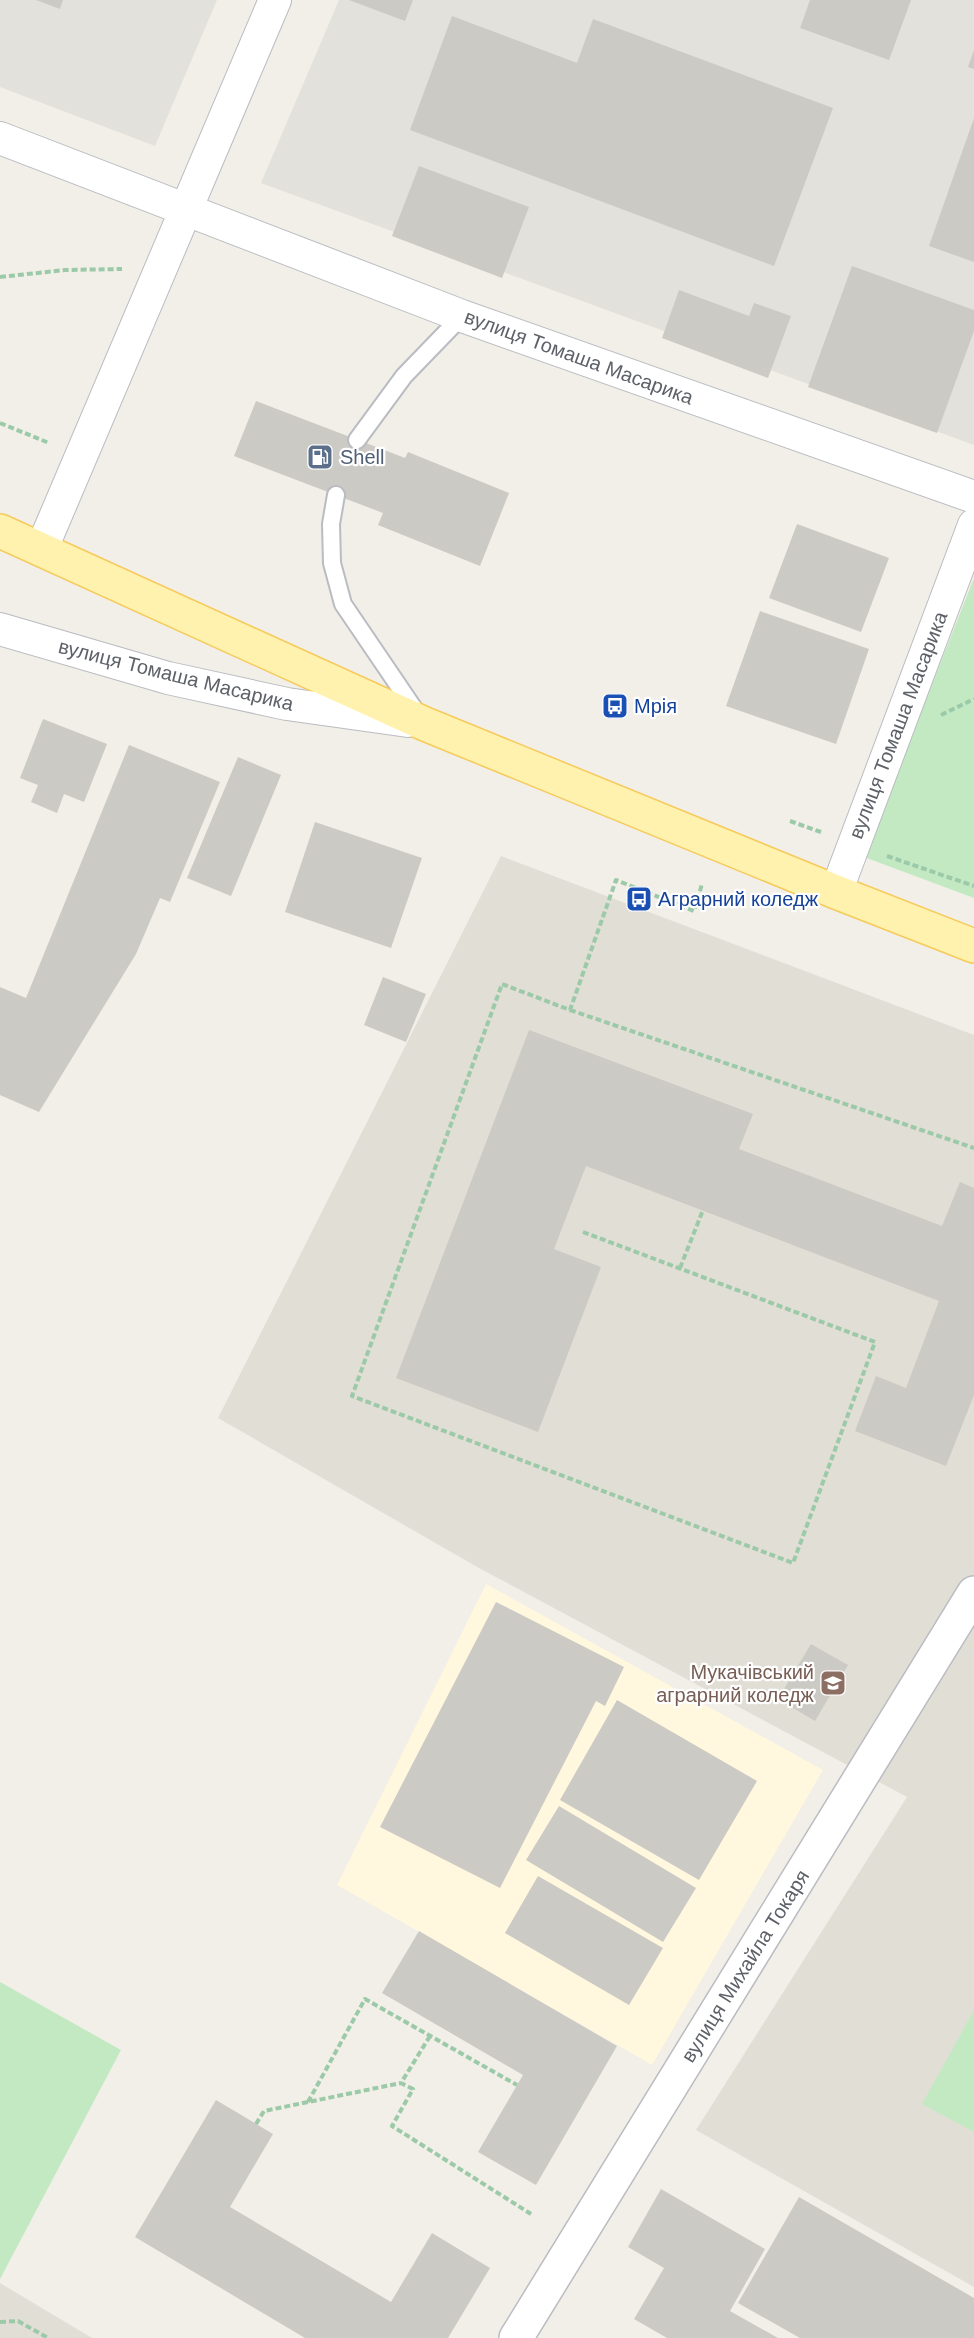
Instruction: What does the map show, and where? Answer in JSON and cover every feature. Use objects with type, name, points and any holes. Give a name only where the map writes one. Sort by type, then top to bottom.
[{"type":"main road","name":"вулиця Томаша Масарика","points":[[0,531],[42,548],[425,724],[974,946]]},
{"type":"street","points":[[42,548],[275,0]]},
{"type":"street","name":"вулиця Томаша Масарика","points":[[0,138],[462,316],[974,497]]},
{"type":"street","name":"вулиця Томаша Масарика","points":[[836,892],[974,525]]},
{"type":"street","name":"вулиця Томаша Масарика","points":[[0,629],[168,678],[287,704],[425,724]]},
{"type":"street","name":"вулиця Михайла Токаря","points":[[516,2338],[974,1593]]},
{"type":"lane","points":[[357,440],[404,376],[462,316]]},
{"type":"lane","points":[[336,495],[331,524],[332,563],[343,604],[425,724]]},
{"type":"path","points":[[0,277],[65,270],[126,269],[156,282]]},
{"type":"path","points":[[0,423],[53,445]]},
{"type":"path","points":[[570,1010],[616,880],[694,911],[702,884]]},
{"type":"path","points":[[583,1232],[875,1342],[792,1563],[352,1396],[502,984],[570,1010],[974,1148]]},
{"type":"path","points":[[680,1268],[703,1210]]},
{"type":"path","points":[[308,2102],[365,1999],[517,2085]]},
{"type":"path","points":[[401,2083],[430,2036]]},
{"type":"path","points":[[256,2124],[264,2110],[401,2083],[413,2089],[392,2126],[531,2214]]},
{"type":"path","points":[[0,2322],[18,2320],[48,2338]]},
{"type":"shaded area","points":[[0,0],[217,0],[155,146],[0,87]]},
{"type":"shaded area","points":[[339,0],[974,0],[974,445],[261,183]]},
{"type":"shaded area","name":"Мукачівський аграрний коледж","points":[[501,856],[974,1035],[974,2287],[696,2130],[907,1797],[479,1568],[218,1418]]},
{"type":"shaded area","points":[[486,1584],[823,1770],[652,2065],[337,1885]]},
{"type":"shaded area","points":[[0,2283],[92,2338],[0,2338]]},
{"type":"green space","points":[[974,578],[974,898],[864,857]]},
{"type":"green space","points":[[0,1982],[121,2050],[0,2279]]},
{"type":"green space","points":[[974,2010],[974,2132],[922,2104]]},
{"type":"building","points":[[36,0],[63,0],[60,9]]},
{"type":"building","points":[[349,0],[413,0],[405,21]]},
{"type":"building","points":[[810,0],[911,0],[889,60],[800,28]]},
{"type":"building","points":[[452,16],[577,63],[593,19],[833,108],[774,266],[410,130]]},
{"type":"building","points":[[974,50],[974,69],[968,67]]},
{"type":"building","points":[[974,118],[974,262],[929,246]]},
{"type":"building","points":[[419,166],[529,207],[502,278],[392,236]]},
{"type":"building","points":[[852,266],[974,310],[974,331],[937,433],[808,387]]},
{"type":"building","points":[[679,290],[749,316],[754,303],[791,316],[768,378],[662,338]]},
{"type":"building","points":[[256,401],[405,458],[408,452],[509,493],[480,566],[378,525],[383,513],[234,456]]},
{"type":"building","points":[[797,524],[889,558],[861,632],[769,598]]},
{"type":"building","points":[[760,611],[869,649],[836,744],[726,706]]},
{"type":"building","points":[[43,719],[107,744],[84,802],[64,794],[57,813],[31,802],[38,785],[20,778]]},
{"type":"building","points":[[129,745],[220,782],[170,902],[160,898],[136,954],[39,1112],[0,1095],[0,987],[26,998]]},
{"type":"building","points":[[238,757],[281,775],[231,896],[187,878]]},
{"type":"building","points":[[315,822],[422,858],[391,948],[285,912]]},
{"type":"building","points":[[383,977],[426,994],[406,1042],[364,1025]]},
{"type":"building","points":[[529,1030],[753,1114],[739,1149],[942,1226],[960,1182],[974,1188],[974,1395],[946,1466],[855,1431],[876,1376],[906,1388],[939,1301],[586,1166],[554,1249],[601,1267],[538,1432],[396,1378]]},
{"type":"building","points":[[496,1602],[624,1667],[605,1706],[596,1701],[500,1888],[380,1827]]},
{"type":"building","points":[[811,1644],[848,1665],[815,1721],[778,1699]]},
{"type":"building","points":[[617,1700],[757,1781],[699,1880],[560,1800]]},
{"type":"building","points":[[559,1806],[696,1888],[663,1942],[526,1860]]},
{"type":"building","points":[[538,1876],[663,1948],[629,2005],[505,1933]]},
{"type":"building","points":[[419,1931],[617,2046],[536,2185],[478,2152],[523,2075],[382,1993]]},
{"type":"building","points":[[216,2100],[273,2134],[230,2207],[391,2302],[432,2233],[490,2268],[448,2338],[305,2338],[135,2237]]},
{"type":"building","points":[[661,2189],[765,2249],[730,2311],[778,2338],[667,2338],[634,2319],[664,2268],[628,2247]]},
{"type":"building","points":[[799,2197],[974,2298],[974,2338],[800,2338],[738,2303]]},
{"type":"place","name":"Shell","points":[[320,457]]},
{"type":"place","name":"Мрія","points":[[615,706]]},
{"type":"place","name":"Аграрний коледж","points":[[639,899]]},
{"type":"place","name":"Мукачівський аграрний коледж","points":[[833,1683]]}]
